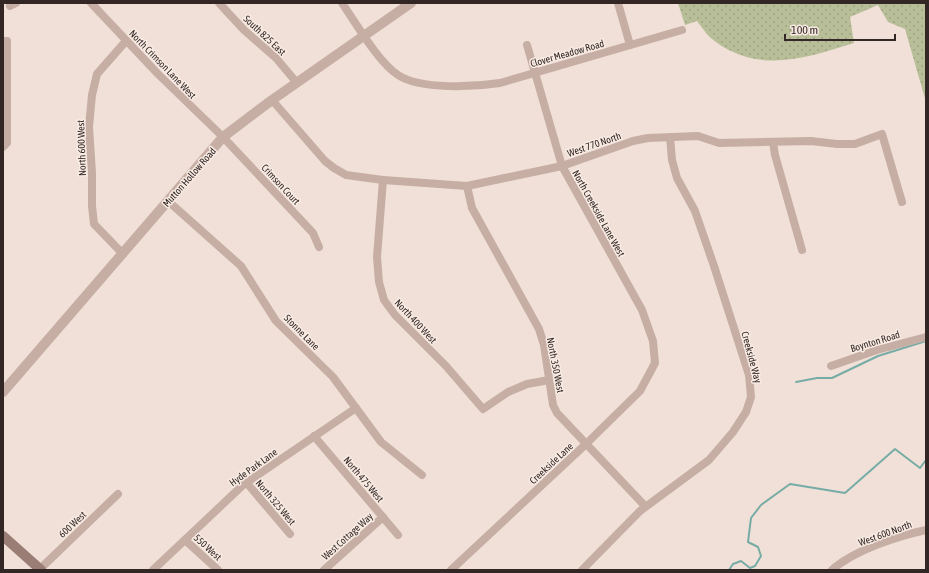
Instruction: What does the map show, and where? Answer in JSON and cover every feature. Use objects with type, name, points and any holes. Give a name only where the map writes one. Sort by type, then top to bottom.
[{"type":"main road","points":[[3,536],[40,569]]},
{"type":"street","name":"North Crimson Lane West","points":[[91,3],[190,106],[223,137]]},
{"type":"street","name":"South 825 East","points":[[219,3],[244,30],[276,58],[297,83]]},
{"type":"street","name":"Clover Meadow Road","points":[[342,3],[384,63],[399,75],[418,83],[457,86],[482,86],[500,83],[682,30]]},
{"type":"street","name":"Mutton Hollow Road","points":[[3,392],[223,137],[272,100],[411,3]]},
{"type":"street","points":[[618,3],[630,45]]},
{"type":"street","points":[[3,41],[6,41],[7,143],[3,147]]},
{"type":"street","name":"North 600 West","points":[[123,254],[94,224],[89,127],[92,95],[97,74],[126,41]]},
{"type":"street","name":"North Creekside Lane West","points":[[527,46],[562,166],[642,310],[654,341],[655,363]]},
{"type":"street","name":"West 770 North","points":[[272,100],[325,161],[346,175],[383,180],[468,186],[562,166],[634,141],[648,138],[698,136],[718,143],[811,141],[836,144],[855,144],[882,134],[902,202]]},
{"type":"street","name":"Crimson Court","points":[[223,137],[312,233],[318,247]]},
{"type":"street","name":"Creekside Way","points":[[582,570],[645,506],[709,460],[733,432],[746,412],[751,397],[748,376],[714,266],[695,211],[677,178],[672,160],[670,137]]},
{"type":"street","points":[[773,142],[774,155],[802,250]]},
{"type":"street","name":"North 400 West","points":[[383,180],[377,257],[378,282],[384,300],[395,315],[446,366],[483,409],[508,392],[527,384],[549,380]]},
{"type":"street","name":"North 350 West","points":[[468,186],[472,208],[539,329],[544,345],[553,405],[557,413],[645,506]]},
{"type":"street","name":"Stonne Lane","points":[[168,201],[241,266],[276,321],[333,376],[381,442],[422,475]]},
{"type":"street","name":"Boynton Road","points":[[831,366],[877,350],[926,337]]},
{"type":"street","name":"Creekside Lane","points":[[451,570],[586,444],[640,391],[655,363]]},
{"type":"street","name":"Hyde Park Lane","points":[[153,570],[246,482],[356,408]]},
{"type":"street","name":"North 475 West","points":[[314,436],[398,535]]},
{"type":"street","name":"North 325 West","points":[[246,482],[290,534]]},
{"type":"street","name":"600 West","points":[[40,569],[118,494]]},
{"type":"street","name":"West Cottage Way","points":[[324,570],[383,517]]},
{"type":"street","name":"West 600 North","points":[[832,570],[856,555],[879,544],[926,530]]},
{"type":"street","name":"550 West","points":[[185,540],[218,570]]},
{"type":"green space","points":[[678,3],[926,3],[926,102],[905,29],[888,22],[878,5],[850,17],[854,43],[793,59],[762,60],[746,57],[721,46],[706,33],[697,21],[685,25]]},
{"type":"waterway","points":[[796,382],[817,378],[832,378],[878,356],[926,341]]},
{"type":"waterway","points":[[729,570],[733,564],[741,561],[750,568],[755,566],[761,556],[758,547],[748,542],[751,518],[761,505],[790,484],[845,493],[895,449],[920,468],[926,460]]}]
